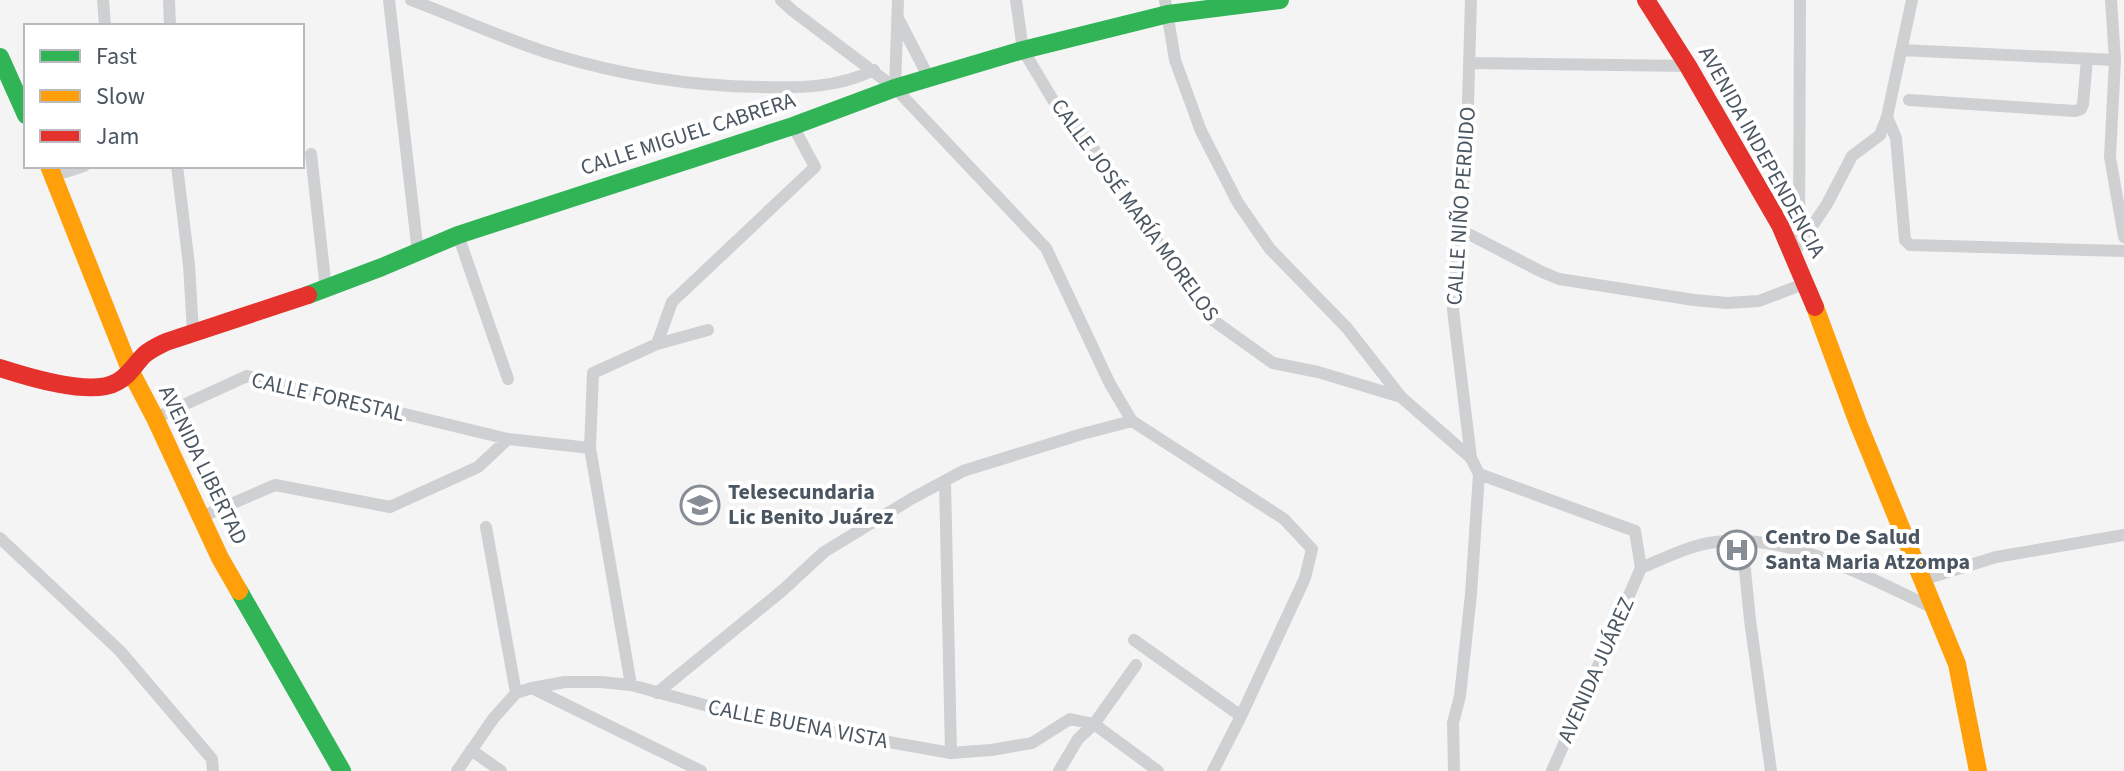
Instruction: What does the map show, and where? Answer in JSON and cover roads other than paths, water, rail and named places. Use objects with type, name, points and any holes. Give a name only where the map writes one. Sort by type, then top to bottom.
[{"type":"street","points":[[103,0],[105,24]]},
{"type":"street","points":[[169,0],[170,24]]},
{"type":"street","points":[[389,0],[418,253]]},
{"type":"street","points":[[411,0],[554,55],[640,76],[729,87],[806,88],[857,78],[874,70]]},
{"type":"street","points":[[781,0],[895,88],[1046,248],[1110,384],[1132,421],[1284,519],[1312,549],[1305,578],[1213,771]]},
{"type":"street","points":[[895,88],[898,0]]},
{"type":"street","name":"CALLE JOSÉ MARÍA MORELOS","points":[[1016,0],[1023,50],[1053,100],[1084,135],[1210,318],[1273,363],[1318,372],[1401,397]]},
{"type":"street","name":"CALLE MIGUEL CABRERA","points":[[131,372],[152,349],[193,332],[326,289],[458,235],[793,126],[895,88],[1167,7],[1280,0]]},
{"type":"street","name":"CALLE NIÑO PERDIDO","points":[[1471,0],[1467,136],[1453,310],[1471,458]]},
{"type":"street","name":"AVENIDA INDEPENDENCIA","points":[[1646,0],[1780,225],[1803,276],[1858,423],[1957,664],[1978,771]]},
{"type":"street","points":[[1459,229],[1559,279],[1694,300],[1727,303],[1759,301],[1803,276],[1799,246],[1800,0]]},
{"type":"street","points":[[1799,246],[1827,204],[1852,156],[1880,135],[1887,117],[1912,0]]},
{"type":"street","points":[[2111,0],[2115,60],[2110,157],[2124,237]]},
{"type":"street","points":[[1167,7],[1175,60],[1201,131],[1238,203],[1270,249],[1347,328],[1401,397],[1471,458],[1479,474],[1471,594],[1460,696],[1453,723],[1454,771]]},
{"type":"street","points":[[898,20],[929,78]]},
{"type":"street","points":[[1901,50],[2115,60]]},
{"type":"street","points":[[0,57],[24,111]]},
{"type":"street","points":[[1909,100],[2075,111],[2081,109],[2083,104],[2087,59]]},
{"type":"street","points":[[1469,63],[1688,66]]},
{"type":"street","points":[[1887,117],[1896,138],[1905,240],[1910,245],[2124,251]]},
{"type":"street","points":[[657,344],[672,302],[815,167],[793,126]]},
{"type":"street","points":[[311,154],[326,289]]},
{"type":"street","points":[[51,171],[71,168]]},
{"type":"street","points":[[177,168],[189,265],[193,332]]},
{"type":"street","name":"AVENIDA LIBERTAD","points":[[51,171],[131,372],[220,558],[342,771]]},
{"type":"street","points":[[458,235],[508,379]]},
{"type":"street","points":[[631,685],[590,448],[593,373],[657,344],[708,330]]},
{"type":"street","points":[[0,368],[69,385],[109,386],[131,372]]},
{"type":"street","name":"CALLE FORESTAL","points":[[155,418],[247,376],[508,439],[590,448]]},
{"type":"street","points":[[657,693],[783,590],[824,552],[911,499],[963,471],[1132,421]]},
{"type":"street","points":[[201,517],[275,485],[390,507],[478,467],[508,439]]},
{"type":"street","points":[[1479,474],[1635,531],[1641,568],[1713,542],[1742,540],[1786,546],[1827,560],[1936,609]]},
{"type":"street","points":[[945,481],[951,753]]},
{"type":"street","points":[[457,771],[493,719],[516,693],[486,527]]},
{"type":"street","points":[[1922,580],[1996,557],[2124,535]]},
{"type":"street","points":[[0,538],[120,651],[212,759],[213,771]]},
{"type":"street","points":[[1742,540],[1771,771]]},
{"type":"street","name":"AVENIDA JUÁREZ","points":[[1552,771],[1641,568]]},
{"type":"street","points":[[1134,640],[1241,716]]},
{"type":"street","points":[[1059,771],[1078,739],[1094,724],[1136,665]]},
{"type":"street","name":"CALLE BUENA VISTA","points":[[516,693],[565,682],[631,685],[752,718],[951,753],[1032,743],[1070,719],[1094,724]]},
{"type":"street","points":[[532,688],[701,771]]},
{"type":"street","points":[[1094,724],[1158,771]]},
{"type":"street","points":[[471,750],[501,771]]},
{"type":"place","name":"Telesecundaria Lic Benito Juárez","points":[[700,505]]},
{"type":"place","name":"Centro De Salud Santa Maria Atzompa","points":[[1737,550]]}]
